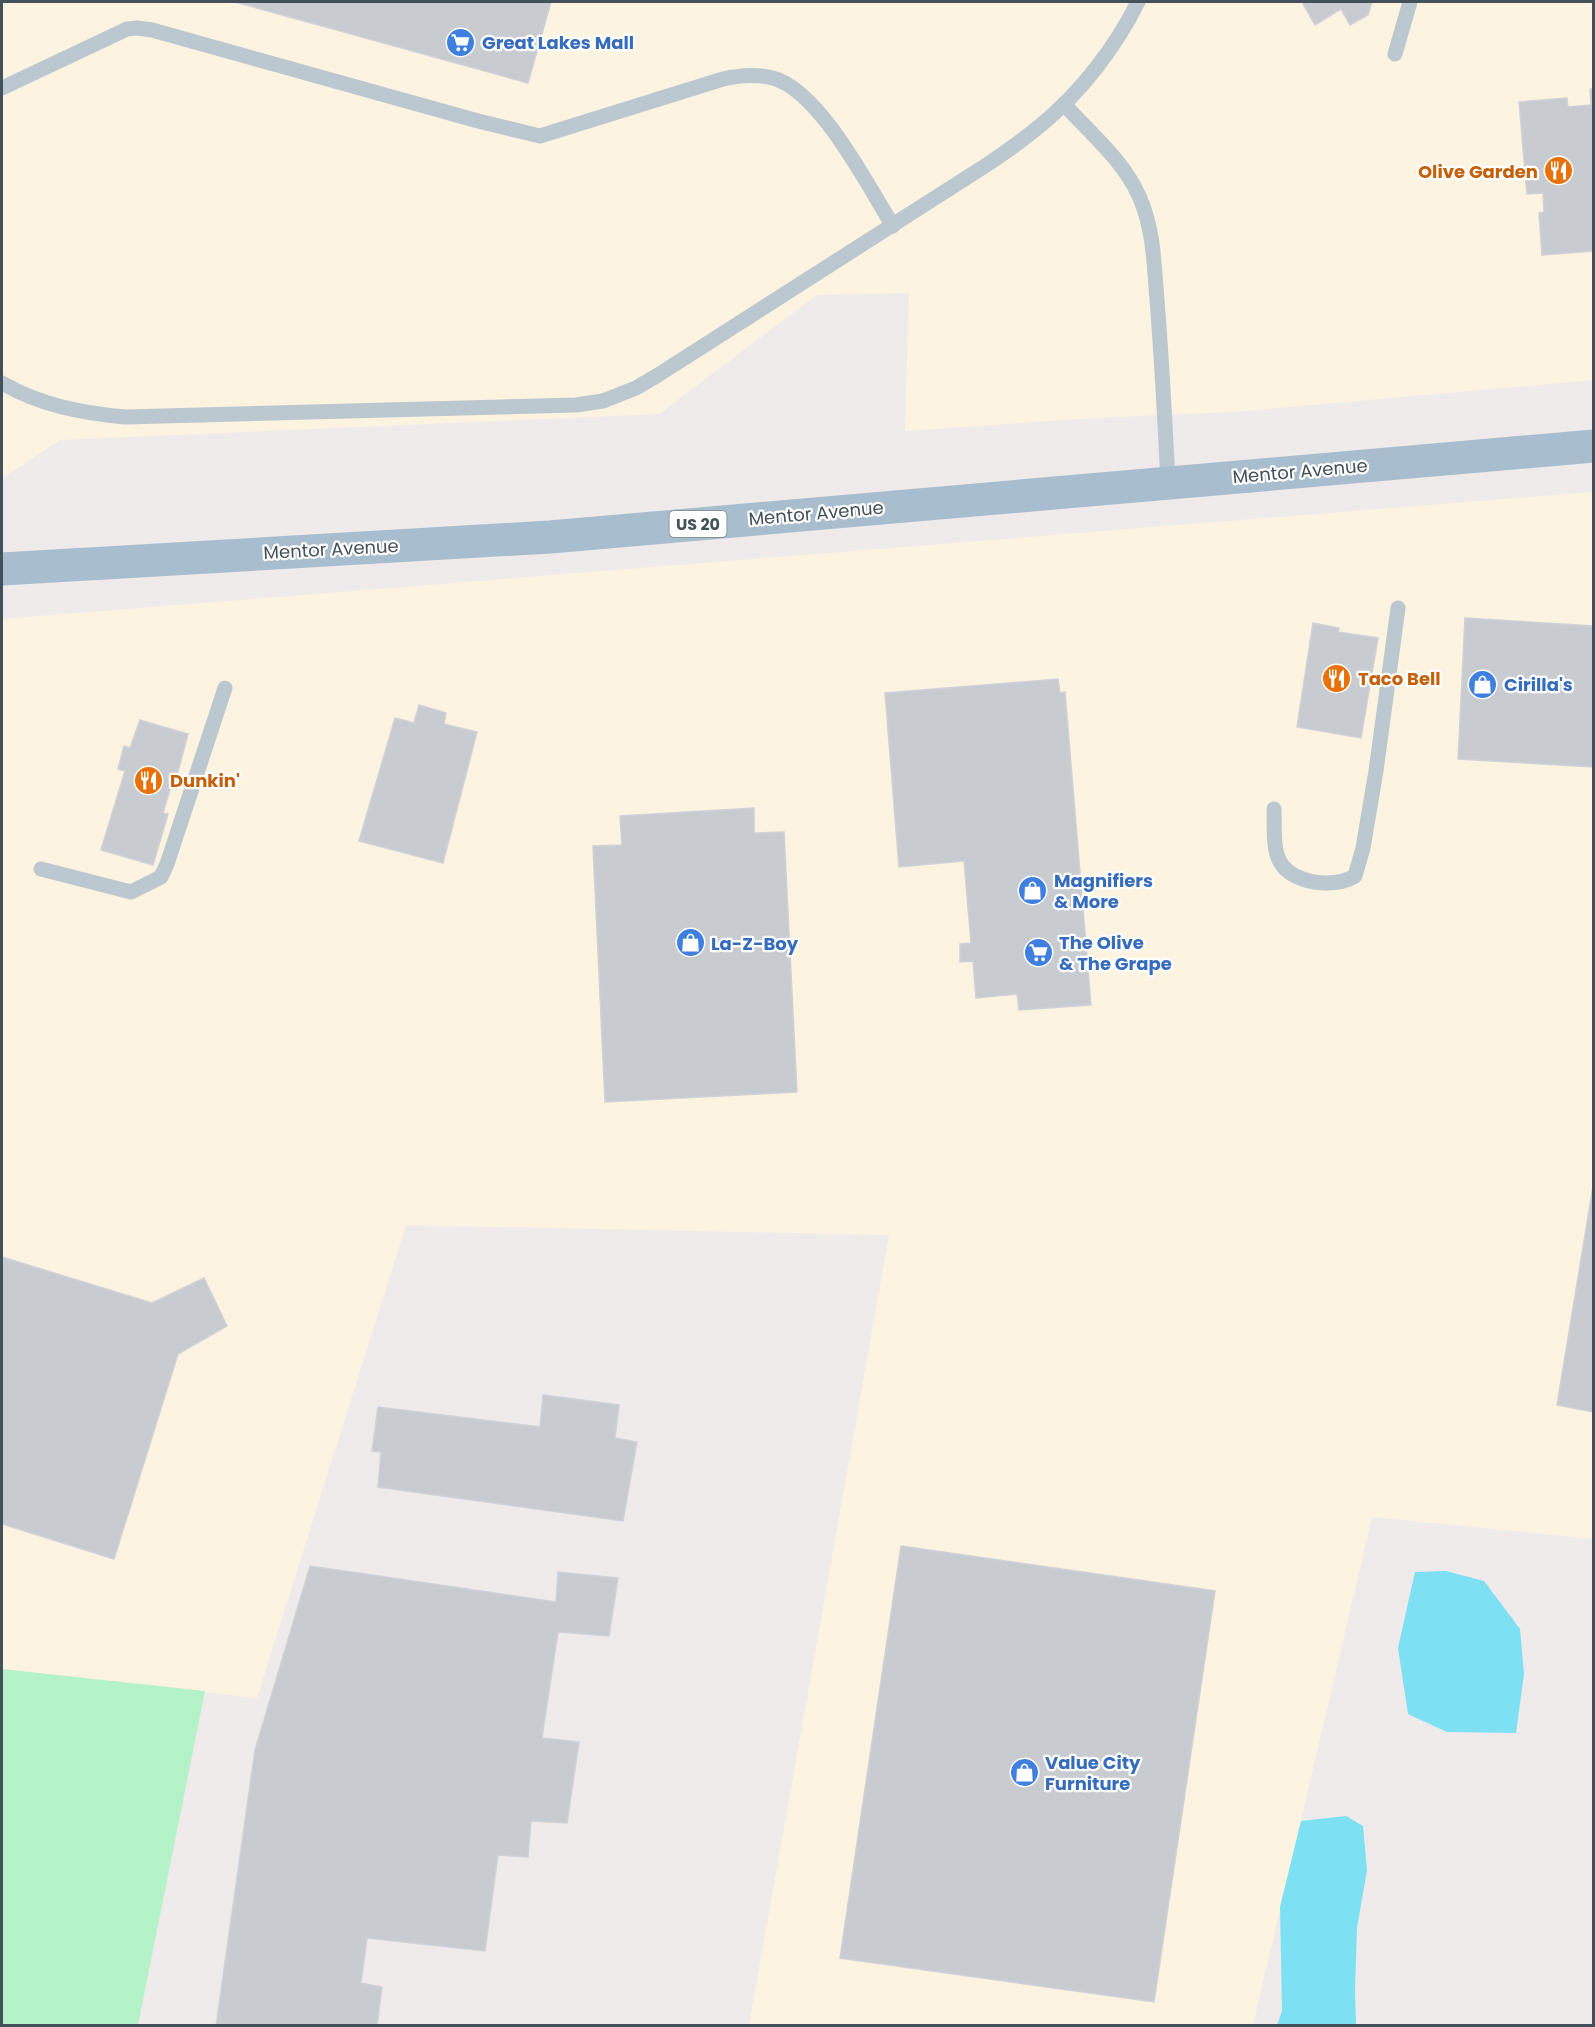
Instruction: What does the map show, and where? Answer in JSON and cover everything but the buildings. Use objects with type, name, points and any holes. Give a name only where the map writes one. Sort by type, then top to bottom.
[{"type":"main road","name":"Mentor Avenue","points":[[2,570],[550,537],[1593,446]]},
{"type":"lane","points":[[3,386],[61,407],[86,413],[125,417],[513,407],[590,403],[625,393],[646,383],[893,226],[988,164],[1041,126],[1101,62],[1125,27],[1138,2]]},
{"type":"lane","points":[[1395,54],[1410,2]]},
{"type":"lane","points":[[2,88],[127,29],[137,28],[152,30],[478,121],[540,136],[723,79],[738,75],[762,76],[790,87],[824,117],[893,226]]},
{"type":"lane","points":[[1064,104],[1120,166],[1138,195],[1145,212],[1154,264],[1161,339],[1168,483]]},
{"type":"lane","points":[[1274,809],[1276,854],[1287,872],[1293,877],[1320,883],[1347,881],[1355,876],[1363,848],[1374,782],[1398,608]]},
{"type":"lane","points":[[41,868],[131,892],[161,877],[225,688]]},
{"type":"shaded area","points":[[2,2],[1593,2],[1593,380],[1233,412],[1092,418],[905,431],[909,293],[817,295],[659,414],[60,440],[2,479]]},
{"type":"shaded area","points":[[1593,492],[1593,1539],[1372,1517],[1253,2025],[749,2025],[889,1235],[406,1225],[257,1698],[2,1669],[2,619]]},
{"type":"green space","points":[[2,1669],[205,1691],[138,2025],[2,2025]]},
{"type":"water","points":[[1446,1571],[1484,1581],[1520,1629],[1524,1674],[1516,1733],[1447,1732],[1408,1714],[1398,1648],[1415,1572]]},
{"type":"water","points":[[1346,1816],[1363,1826],[1367,1870],[1357,1928],[1356,2025],[1277,2025],[1282,2011],[1280,1907],[1301,1821]]},
{"type":"place","name":"Great Lakes Mall","points":[[461,42]]},
{"type":"place","name":"Olive Garden","points":[[1559,171]]},
{"type":"place","name":"Taco Bell","points":[[1337,678]]},
{"type":"place","name":"Cirilla's","points":[[1483,684]]},
{"type":"place","name":"Dunkin'","points":[[149,780]]},
{"type":"place","name":"Magnifiers & More","points":[[1033,890]]},
{"type":"place","name":"La-Z-Boy","points":[[690,943]]},
{"type":"place","name":"The Olive & The Grape","points":[[1038,952]]},
{"type":"place","name":"Value City Furniture","points":[[1024,1772]]}]
